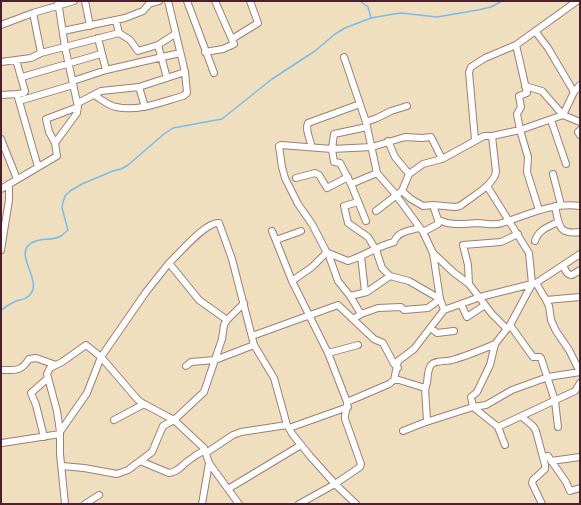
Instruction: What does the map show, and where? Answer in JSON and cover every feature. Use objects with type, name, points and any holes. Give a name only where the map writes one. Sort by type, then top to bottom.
[{"type":"street","points":[[1,25],[58,3],[74,1]]},
{"type":"street","points":[[85,1],[90,26]]},
{"type":"street","points":[[63,31],[116,20],[144,11],[149,4],[159,1]]},
{"type":"street","points":[[94,95],[115,107],[145,107],[186,94],[188,90],[185,72],[168,1]]},
{"type":"street","points":[[187,1],[214,73]]},
{"type":"street","points":[[205,52],[234,44],[215,1]]},
{"type":"street","points":[[232,39],[258,23],[250,1]]},
{"type":"street","points":[[476,140],[472,109],[470,69],[472,65],[516,45],[577,1]]},
{"type":"street","points":[[55,144],[78,113],[78,105],[68,64],[58,3]]},
{"type":"street","points":[[33,13],[41,52]]},
{"type":"street","points":[[116,20],[119,33],[130,40],[138,51],[158,45],[175,34]]},
{"type":"street","points":[[535,31],[548,48],[574,92]]},
{"type":"street","points":[[1,62],[31,58],[41,52],[119,33]]},
{"type":"street","points":[[98,38],[106,70]]},
{"type":"street","points":[[158,45],[167,78]]},
{"type":"street","points":[[516,45],[527,93],[519,96],[522,107],[517,114],[528,156],[527,172],[539,210]]},
{"type":"street","points":[[19,102],[106,70],[180,53]]},
{"type":"street","points":[[22,77],[78,62],[101,54]]},
{"type":"street","points":[[344,57],[367,124],[377,172],[396,195],[421,230],[433,253],[440,300],[444,310]]},
{"type":"street","points":[[1,95],[24,93],[26,91],[16,60]]},
{"type":"street","points":[[1,189],[57,156],[55,144],[49,132],[46,119],[78,105],[105,90],[138,87],[185,72]]},
{"type":"street","points":[[376,211],[402,191],[408,174],[423,164],[442,159],[484,136],[492,136],[520,130],[563,115],[574,92],[580,85]]},
{"type":"street","points":[[525,86],[542,91],[563,115],[580,122]]},
{"type":"street","points":[[138,87],[145,107]]},
{"type":"street","points":[[17,94],[38,167]]},
{"type":"street","points":[[312,147],[307,130],[308,123],[360,104]]},
{"type":"street","points":[[366,221],[348,177],[340,163],[334,162],[332,149],[334,134],[367,124],[391,111],[407,106]]},
{"type":"street","points":[[551,120],[566,164]]},
{"type":"street","points":[[580,130],[578,132],[580,135]]},
{"type":"street","points":[[402,191],[411,199],[423,206],[433,205],[458,207],[493,180],[496,172],[492,136]]},
{"type":"street","points":[[361,314],[350,296],[338,281],[328,253],[312,224],[296,201],[285,178],[282,167],[280,145],[332,149],[372,147],[405,137],[431,137],[442,159]]},
{"type":"street","points":[[1,139],[17,179]]},
{"type":"street","points":[[388,141],[395,157],[408,174]]},
{"type":"street","points":[[351,184],[377,172]]},
{"type":"street","points":[[296,178],[315,173],[319,175],[327,188],[348,177]]},
{"type":"street","points":[[553,174],[558,206],[558,222],[565,232],[580,232]]},
{"type":"street","points":[[1,250],[9,200],[9,184]]},
{"type":"street","points":[[404,431],[427,421],[473,407],[486,405],[512,390],[548,376],[580,372],[569,350],[553,325],[546,300],[534,284],[530,255],[487,186]]},
{"type":"street","points":[[358,202],[344,206],[348,223],[368,237],[376,250],[382,268],[390,276],[409,281],[440,300]]},
{"type":"street","points":[[328,253],[348,261],[376,250],[384,244],[394,242],[396,236],[402,232],[421,230],[438,224],[433,205]]},
{"type":"street","points":[[438,220],[444,223],[460,226],[477,223],[501,224],[539,210],[558,206],[580,206]]},
{"type":"street","points":[[2,443],[44,437],[60,433],[87,393],[100,357],[146,292],[169,263],[201,231],[215,222],[219,222],[232,259],[254,345],[274,378],[288,427],[300,445],[335,484],[356,504]]},
{"type":"street","points":[[535,241],[536,236],[543,230],[558,222]]},
{"type":"street","points":[[272,231],[292,281],[328,353],[348,404],[344,416],[361,464],[359,468],[335,484],[298,504]]},
{"type":"street","points":[[276,240],[301,231]]},
{"type":"street","points":[[469,284],[468,265],[463,245],[499,243],[518,234]]},
{"type":"street","points":[[292,281],[312,267],[328,253]]},
{"type":"street","points":[[433,253],[469,284],[500,323],[509,327],[533,357],[541,358],[555,401],[558,427]]},
{"type":"street","points":[[140,461],[172,473],[179,469],[187,461],[233,435],[242,432],[288,427],[348,404],[388,385],[394,380],[398,368],[398,361],[414,349],[444,310],[480,297],[534,284],[580,254]]},
{"type":"street","points":[[362,256],[365,292]]},
{"type":"street","points":[[169,263],[199,300],[227,320]]},
{"type":"street","points":[[563,265],[567,273],[570,275],[580,270]]},
{"type":"street","points":[[350,296],[365,292],[390,276]]},
{"type":"street","points":[[505,445],[498,427],[473,407],[471,398],[477,392],[490,365],[495,344],[509,327],[534,284]]},
{"type":"street","points":[[546,300],[580,297]]},
{"type":"street","points":[[353,318],[378,308],[401,307],[404,310],[428,308],[440,300]]},
{"type":"street","points":[[62,466],[117,474],[125,472],[152,452],[163,426],[174,420],[204,392],[222,339],[224,325],[244,303]]},
{"type":"street","points":[[460,304],[467,318],[485,305]]},
{"type":"street","points":[[252,336],[338,305],[374,339],[383,343],[394,364],[398,368]]},
{"type":"street","points":[[430,328],[437,333],[454,331]]},
{"type":"street","points":[[427,421],[425,389],[431,366],[434,363],[452,360],[495,344]]},
{"type":"street","points":[[65,504],[60,433],[57,411],[47,371],[86,345],[100,357],[138,400],[174,420],[205,451],[209,463],[239,504]]},
{"type":"street","points":[[186,366],[191,362],[214,360],[254,345]]},
{"type":"street","points":[[328,353],[358,345]]},
{"type":"street","points":[[1,370],[23,368],[29,359],[36,358],[56,365]]},
{"type":"street","points":[[44,437],[36,405],[31,393],[48,378]]},
{"type":"street","points":[[394,380],[399,380],[425,389]]},
{"type":"street","points":[[498,427],[575,391],[580,383]]},
{"type":"street","points":[[114,420],[144,404]]},
{"type":"street","points":[[522,416],[533,426],[536,431],[543,457],[545,469],[533,480],[532,483],[542,504]]},
{"type":"street","points":[[228,489],[300,445]]},
{"type":"street","points":[[543,457],[548,456],[566,482],[570,491],[580,488]]},
{"type":"street","points":[[551,461],[580,456]]},
{"type":"street","points":[[202,504],[209,463]]},
{"type":"street","points":[[85,504],[99,495]]},
{"type":"waterway","points":[[360,1],[368,7],[371,18]]},
{"type":"waterway","points":[[1,310],[15,301],[26,298],[31,293],[33,280],[26,259],[25,252],[27,247],[34,241],[57,238],[68,230],[62,208],[65,196],[70,191],[82,184],[128,165],[173,128],[222,119],[272,79],[315,51],[335,34],[345,28],[371,18],[394,14],[401,13],[437,17],[491,7],[502,1]]}]
